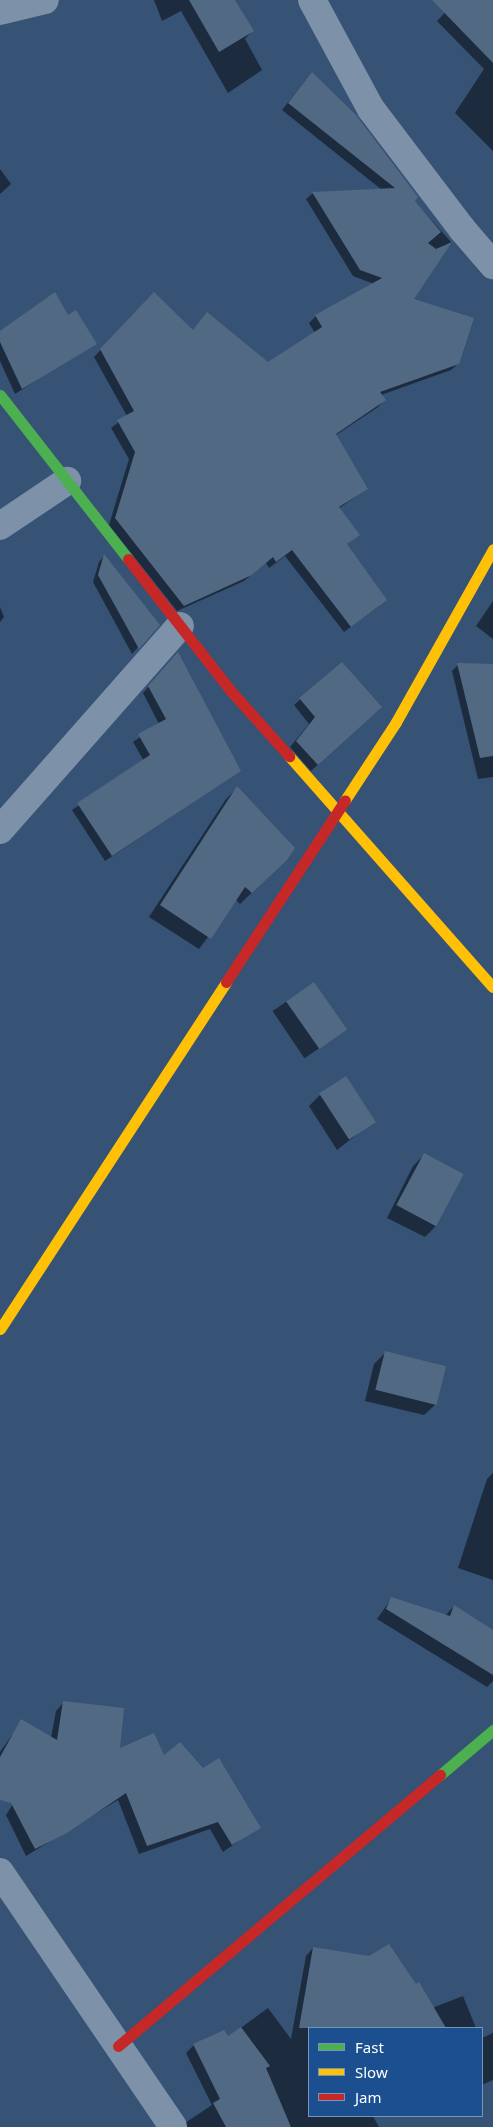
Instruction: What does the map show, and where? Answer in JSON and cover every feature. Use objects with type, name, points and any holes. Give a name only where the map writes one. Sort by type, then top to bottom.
[{"type":"street","points":[[0,11],[45,0]]},
{"type":"street","points":[[312,0],[371,109],[462,229],[493,265]]},
{"type":"street","points":[[0,395],[230,690],[493,987]]},
{"type":"street","points":[[0,526],[67,481]]},
{"type":"street","points":[[0,1329],[396,722],[493,549]]},
{"type":"street","points":[[0,830],[180,626]]},
{"type":"street","points":[[118,2046],[493,1730]]},
{"type":"street","points":[[0,1872],[173,2127]]},
{"type":"building","points":[[189,0],[235,0],[254,31],[219,52]]},
{"type":"building","points":[[432,0],[493,0],[493,63]]},
{"type":"building","points":[[312,72],[356,115],[418,197],[415,201],[441,232],[428,243],[436,249],[452,242],[414,299],[474,318],[459,364],[380,392],[386,400],[336,434],[368,489],[339,507],[360,535],[347,544],[387,600],[351,627],[292,550],[276,562],[273,557],[252,575],[184,606],[115,518],[135,452],[117,420],[134,411],[100,349],[154,292],[193,330],[207,312],[268,362],[322,327],[315,315],[382,278],[360,270],[312,192],[395,188],[288,103]]},
{"type":"building","points":[[55,292],[68,315],[76,310],[97,344],[22,389],[0,342],[0,331]]},
{"type":"building","points":[[104,554],[160,625],[139,649],[98,575]]},
{"type":"building","points":[[178,652],[241,771],[112,856],[77,803],[150,755],[138,734],[166,719],[148,686]]},
{"type":"building","points":[[342,662],[382,707],[318,765],[296,741],[315,717],[299,698]]},
{"type":"building","points":[[457,663],[493,664],[493,756],[480,758]]},
{"type":"building","points":[[237,786],[295,848],[287,860],[252,893],[245,887],[211,939],[160,905]]},
{"type":"building","points":[[314,982],[347,1030],[319,1049],[286,1002]]},
{"type":"building","points":[[346,1076],[376,1122],[349,1140],[319,1093]]},
{"type":"building","points":[[424,1153],[464,1174],[436,1226],[396,1205]]},
{"type":"building","points":[[385,1351],[446,1366],[436,1405],[375,1390]]},
{"type":"building","points":[[391,1597],[450,1616],[454,1605],[493,1630],[493,1675],[386,1609]]},
{"type":"building","points":[[63,1701],[124,1708],[120,1748],[154,1733],[164,1755],[180,1742],[203,1768],[219,1758],[261,1828],[232,1845],[218,1822],[147,1846],[126,1793],[67,1833],[35,1849],[11,1803],[0,1800],[0,1757],[21,1719],[57,1740]]},
{"type":"building","points":[[389,1944],[416,1984],[419,1982],[445,2027],[299,2028],[313,1947],[369,1956]]},
{"type":"building","points":[[241,2027],[270,2066],[266,2068],[291,2127],[226,2127],[213,2103],[220,2099],[193,2044],[224,2030],[228,2036]]},
{"type":"traffic: fast","points":[[0,395],[128,559]]},
{"type":"traffic: fast","points":[[440,1775],[493,1730]]},
{"type":"traffic: slow","points":[[345,800],[396,722],[493,549]]},
{"type":"traffic: slow","points":[[289,756],[493,987]]},
{"type":"traffic: slow","points":[[0,1329],[226,982]]},
{"type":"traffic: jam","points":[[128,559],[230,690],[289,756]]},
{"type":"traffic: jam","points":[[226,982],[345,800]]},
{"type":"traffic: jam","points":[[118,2046],[440,1775]]}]
